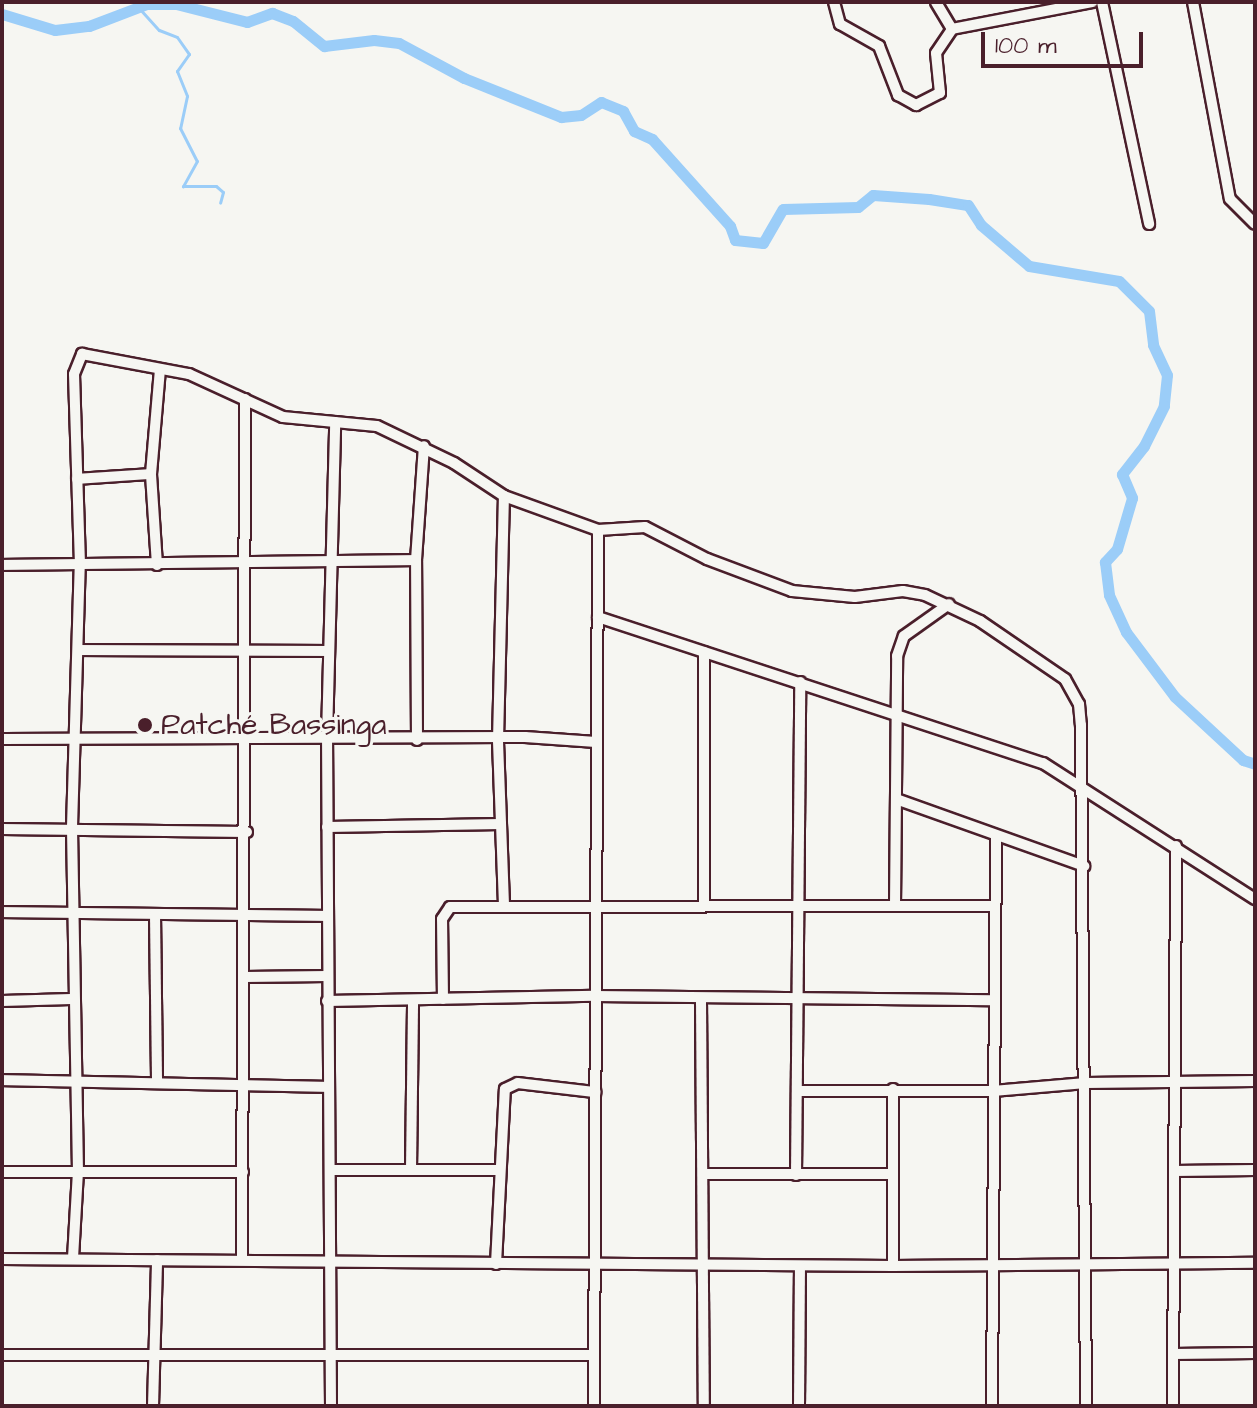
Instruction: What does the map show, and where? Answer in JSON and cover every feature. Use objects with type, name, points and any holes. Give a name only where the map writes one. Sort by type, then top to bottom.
[{"type":"street","points":[[834,2],[845,30],[883,50],[898,95],[908,104],[938,98],[937,47],[952,29],[1092,2]]},
{"type":"street","points":[[936,2],[952,29]]},
{"type":"street","points":[[1017,2],[1020,14]]},
{"type":"street","points":[[1102,2],[1149,224]]},
{"type":"street","points":[[1193,2],[1230,199],[1255,224]]},
{"type":"street","points":[[73,1258],[78,1172],[71,999],[72,827],[80,565],[74,374],[82,354],[208,380],[283,417],[377,426],[424,446],[504,496],[598,530],[645,527],[707,559],[792,591],[855,597],[903,591],[949,604],[1065,679],[1079,704],[1077,781],[1084,866],[1086,1406]]},
{"type":"street","points":[[157,565],[151,474],[160,370]]},
{"type":"street","points":[[242,1260],[247,832],[241,651],[245,399]]},
{"type":"street","points":[[331,1406],[326,916],[328,651],[335,563],[335,422]]},
{"type":"street","points":[[417,740],[416,560],[424,446]]},
{"type":"street","points":[[77,479],[151,474]]},
{"type":"street","points":[[504,496],[498,740],[504,905]]},
{"type":"street","points":[[594,1406],[598,530]]},
{"type":"street","points":[[2,565],[416,560]]},
{"type":"street","points":[[895,906],[895,711],[899,645],[904,636],[949,604]]},
{"type":"street","points":[[598,617],[1000,745],[1077,781],[1255,899]]},
{"type":"street","points":[[79,650],[328,651]]},
{"type":"street","points":[[704,652],[704,904]]},
{"type":"street","points":[[796,1175],[800,682]]},
{"type":"street","points":[[2,739],[75,742],[327,737],[596,742]]},
{"type":"street","points":[[896,799],[1084,866]]},
{"type":"street","points":[[327,827],[501,824]]},
{"type":"street","points":[[2,829],[72,827],[247,832]]},
{"type":"street","points":[[992,1406],[992,1000],[996,837]]},
{"type":"street","points":[[1173,1406],[1175,1265],[1172,1081],[1176,846]]},
{"type":"street","points":[[443,999],[445,910],[504,905],[994,906]]},
{"type":"street","points":[[2,912],[326,916]]},
{"type":"street","points":[[155,915],[157,1082]]},
{"type":"street","points":[[245,977],[327,976]]},
{"type":"street","points":[[327,1001],[595,996],[701,1001],[992,1000]]},
{"type":"street","points":[[2,1001],[71,999]]},
{"type":"street","points":[[411,1170],[413,1000]]},
{"type":"street","points":[[701,1001],[705,1174],[704,1406]]},
{"type":"street","points":[[2,1080],[73,1079],[327,1087]]},
{"type":"street","points":[[797,1091],[993,1091],[1086,1083],[1255,1081]]},
{"type":"street","points":[[496,1264],[505,1089],[518,1083],[595,1092]]},
{"type":"street","points":[[893,1089],[893,1266]]},
{"type":"street","points":[[330,1170],[500,1170]]},
{"type":"street","points":[[1174,1171],[1255,1170]]},
{"type":"street","points":[[2,1172],[243,1172]]},
{"type":"street","points":[[705,1174],[893,1174]]},
{"type":"street","points":[[2,1259],[594,1266],[1255,1263]]},
{"type":"street","points":[[153,1406],[157,1260]]},
{"type":"street","points":[[799,1406],[800,1266]]},
{"type":"street","points":[[1173,1354],[1255,1353]]},
{"type":"street","points":[[2,1355],[594,1355]]},
{"type":"waterway","points":[[2,14],[55,30],[89,26],[147,4],[176,4],[247,22],[272,13],[293,21],[324,46],[374,40],[399,43],[464,78],[561,117],[581,115],[601,102],[623,111],[634,131],[652,139],[730,226],[735,240],[763,243],[783,209],[858,207],[873,195],[929,199],[968,205],[981,225],[1029,266],[1119,281],[1149,311],[1153,345],[1167,375],[1164,406],[1144,446],[1122,474],[1132,498],[1117,549],[1105,562],[1109,595],[1126,632],[1175,697],[1243,760],[1255,764]]},
{"type":"waterway","points":[[138,7],[159,30],[177,37],[189,54],[177,71],[187,96],[180,128],[197,161],[183,186],[216,186],[223,192],[220,203]]},
{"type":"place","name":"Patché Bassinga","points":[[145,725]]}]
